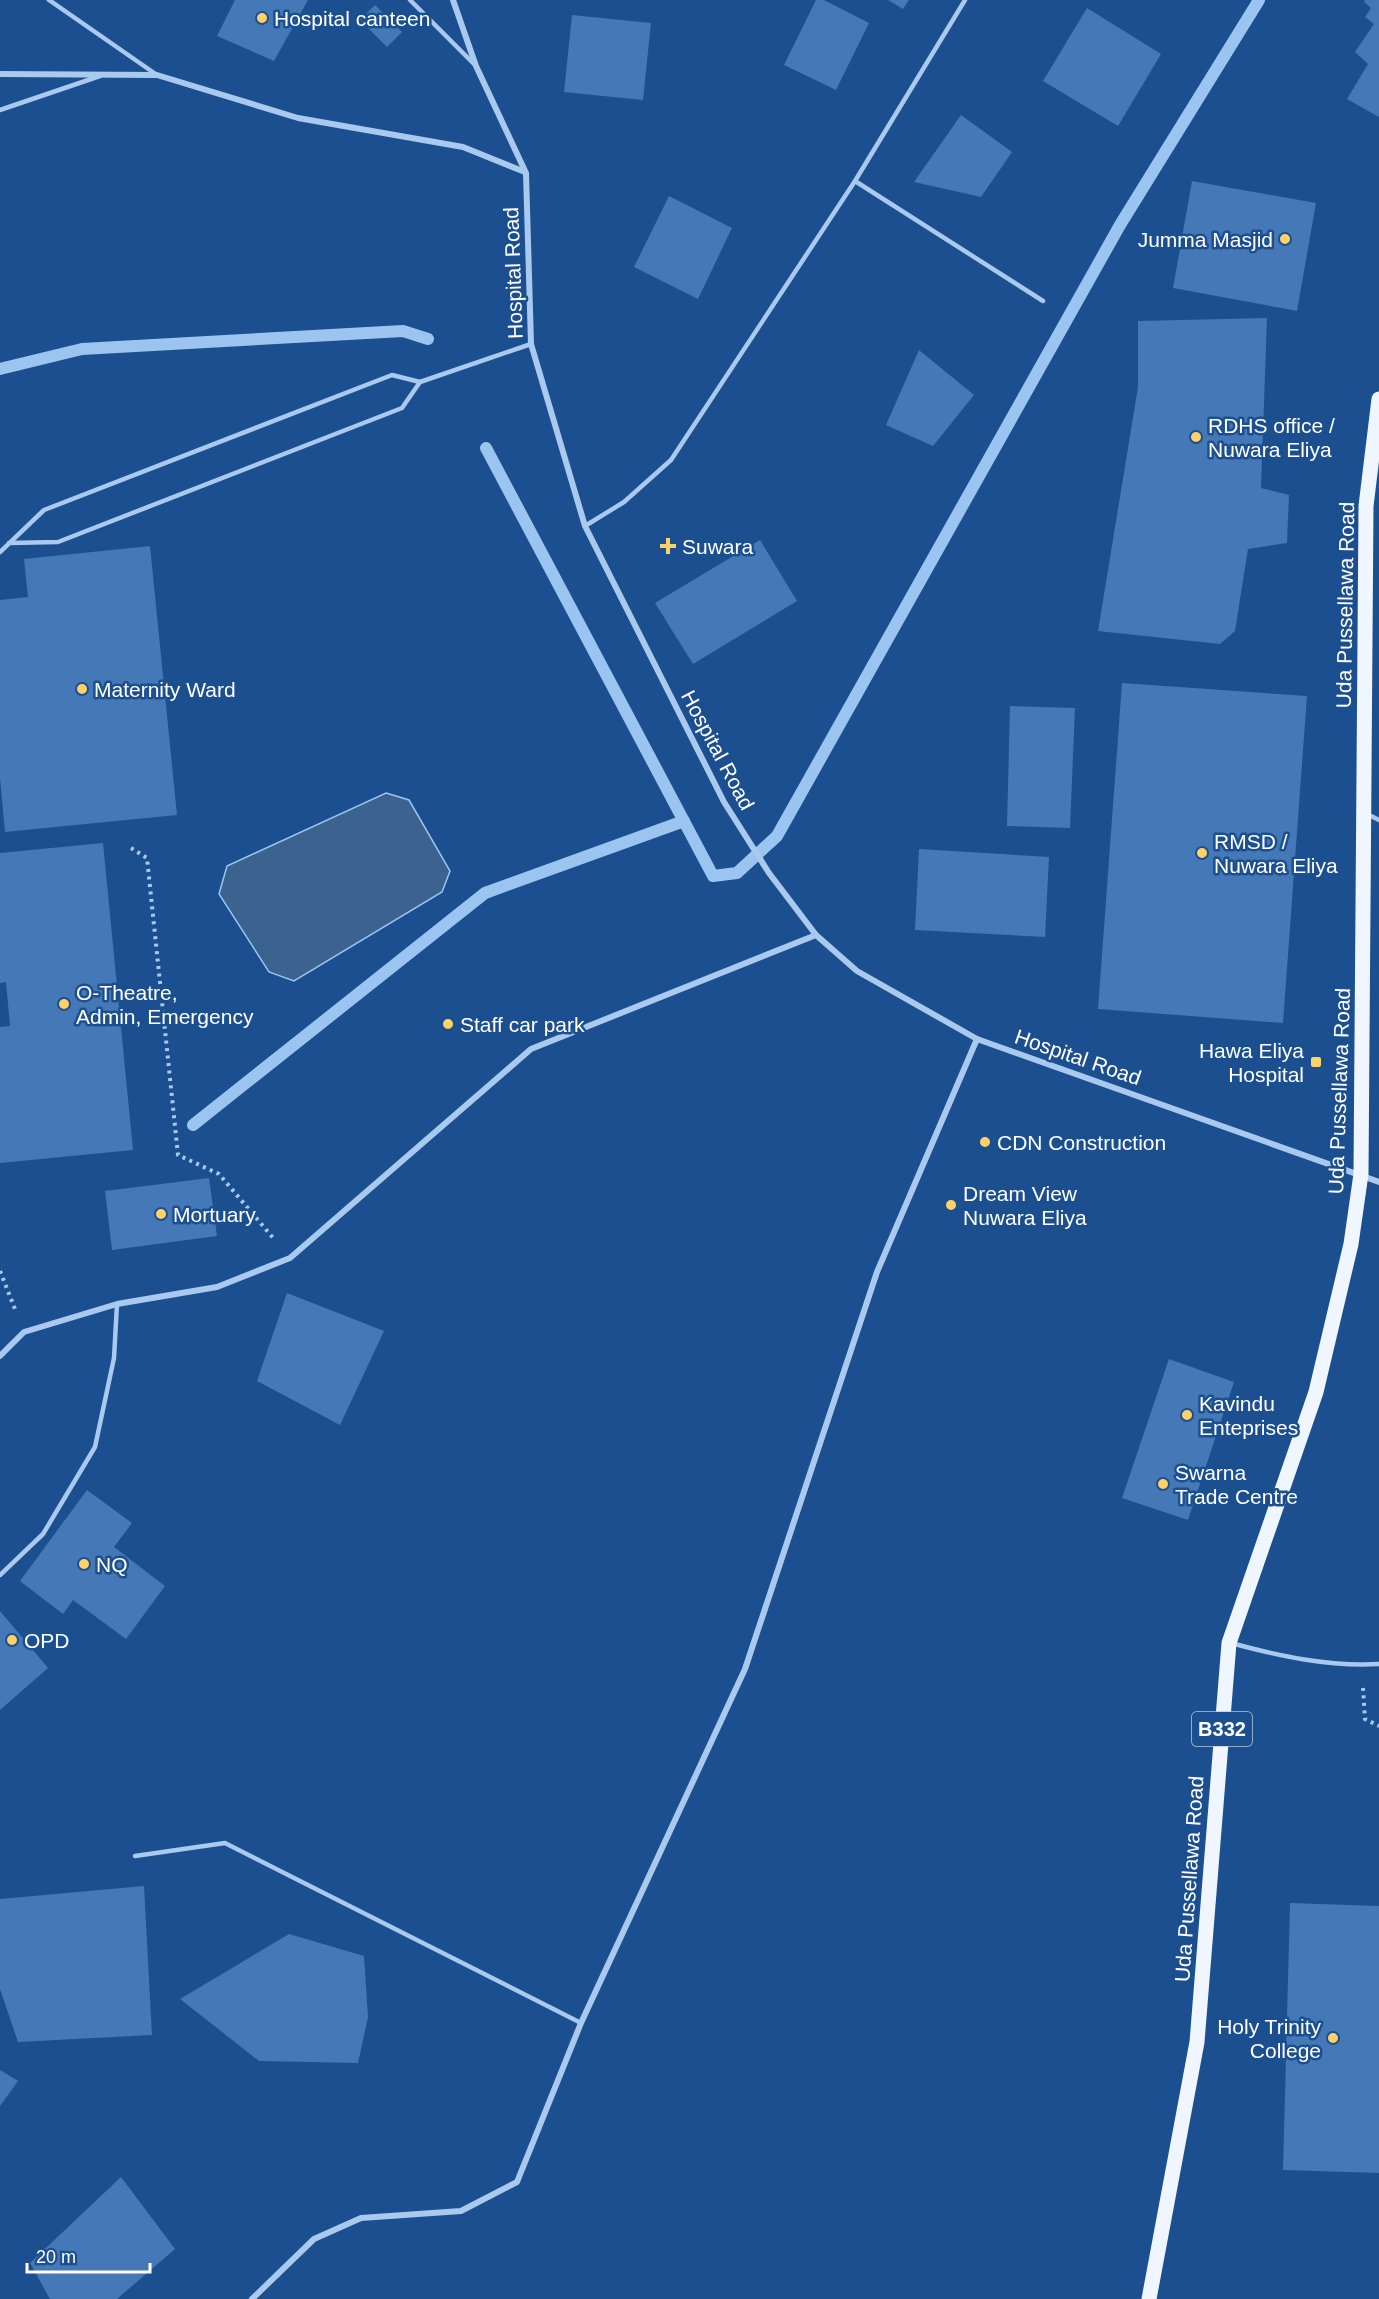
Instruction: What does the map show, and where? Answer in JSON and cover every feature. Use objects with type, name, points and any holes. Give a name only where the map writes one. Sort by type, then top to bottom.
[{"type":"main road","name":"Uda Pussellawa Road","points":[[1149,2299],[1197,2042],[1228,1643],[1316,1392],[1351,1244],[1361,1174],[1366,506],[1379,399]]},
{"type":"street","name":"Hospital Road","points":[[453,0],[476,66],[526,172],[531,344],[585,526],[724,802],[769,873],[816,935],[857,971],[977,1039],[1379,1182]]},
{"type":"street","points":[[0,74],[157,75],[298,118],[463,147],[526,172]]},
{"type":"street","points":[[0,1356],[24,1332],[117,1304],[217,1287],[290,1258],[531,1049],[816,935]]},
{"type":"street","points":[[252,2299],[314,2239],[323,2234],[361,2218],[460,2211],[517,2182],[581,2023],[745,1669],[877,1272],[977,1039]]},
{"type":"lane","points":[[49,0],[157,75]]},
{"type":"lane","points":[[410,0],[476,66]]},
{"type":"lane","points":[[585,526],[624,502],[671,460],[855,181],[965,0]]},
{"type":"lane","points":[[0,111],[104,75]]},
{"type":"lane","points":[[855,181],[1042,301]]},
{"type":"lane","points":[[0,552],[44,510],[392,375],[420,382],[531,344]]},
{"type":"lane","points":[[9,543],[58,542],[357,426],[402,408],[420,382]]},
{"type":"lane","points":[[1364,813],[1379,820]]},
{"type":"lane","points":[[0,1575],[43,1534],[94,1447],[114,1358],[117,1304]]},
{"type":"lane","points":[[1228,1643],[1291,1658],[1361,1665],[1379,1664]]},
{"type":"lane","points":[[135,1856],[225,1843],[581,2023]]},
{"type":"path","points":[[131,848],[147,858],[178,1155],[219,1174],[290,1258]]},
{"type":"path","points":[[0,1271],[24,1332]]},
{"type":"path","points":[[1361,1665],[1365,1719],[1379,1726]]},
{"type":"water","points":[[386,793],[409,800],[450,871],[442,892],[294,981],[269,972],[219,894],[227,866]]},
{"type":"building","name":"Hospital canteen","points":[[235,0],[308,0],[274,61],[217,36]]},
{"type":"building","points":[[816,0],[824,0],[869,23],[836,90],[784,65]]},
{"type":"building","points":[[888,0],[909,0],[903,9]]},
{"type":"building","points":[[1365,0],[1379,0],[1379,117],[1347,99],[1368,64],[1355,52],[1374,24],[1365,17],[1371,8],[1364,2]]},
{"type":"building","points":[[375,5],[402,32],[387,47],[360,20]]},
{"type":"building","points":[[1087,8],[1161,54],[1118,126],[1043,81]]},
{"type":"building","points":[[572,15],[651,23],[643,100],[564,92]]},
{"type":"building","points":[[961,115],[1012,152],[981,197],[914,182]]},
{"type":"building","points":[[1192,181],[1316,203],[1297,311],[1173,288]]},
{"type":"building","points":[[669,196],[732,228],[698,299],[634,267]]},
{"type":"building","name":"RDHS office / Nuwara Eliya","points":[[1267,318],[1261,488],[1289,495],[1287,543],[1248,549],[1235,631],[1220,644],[1098,631],[1138,387],[1138,321]]},
{"type":"building","points":[[919,350],[974,395],[933,446],[886,425]]},
{"type":"building","points":[[760,540],[797,601],[693,664],[655,603]]},
{"type":"building","name":"Maternity Ward","points":[[150,546],[177,815],[5,832],[0,778],[0,600],[28,597],[24,559]]},
{"type":"building","name":"RMSD / Nuwara Eliya","points":[[1122,683],[1307,696],[1283,1023],[1098,1009]]},
{"type":"building","points":[[1010,706],[1075,708],[1070,828],[1007,826]]},
{"type":"building","name":"O-Theatre, Admin, Emergency","points":[[103,843],[133,1150],[0,1163],[0,1027],[10,1026],[6,982],[0,983],[0,853]]},
{"type":"building","points":[[919,849],[1049,857],[1045,937],[915,930]]},
{"type":"building","name":"Mortuary","points":[[209,1178],[217,1236],[112,1250],[105,1191]]},
{"type":"building","points":[[287,1293],[384,1331],[340,1425],[257,1381]]},
{"type":"building","name":"Kavindu Enteprises","points":[[1169,1359],[1234,1382],[1188,1520],[1122,1498]]},
{"type":"building","name":"NQ","points":[[87,1490],[132,1523],[114,1547],[165,1586],[126,1639],[73,1600],[63,1614],[20,1581]]},
{"type":"building","name":"OPD","points":[[0,1611],[48,1668],[0,1710]]},
{"type":"building","points":[[144,1886],[152,2035],[18,2042],[0,1989],[0,1899]]},
{"type":"building","name":"Holy Trinity College","points":[[1290,1903],[1379,1906],[1379,2173],[1283,2170]]},
{"type":"building","points":[[289,1934],[364,1956],[368,2017],[358,2063],[259,2061],[180,1999]]},
{"type":"building","points":[[0,2070],[18,2081],[0,2106]]},
{"type":"building","points":[[121,2177],[175,2249],[117,2299],[50,2299],[30,2263]]},
{"type":"waterway","points":[[486,448],[713,876],[737,873],[777,836],[1120,225],[1259,0]]},
{"type":"waterway","points":[[0,369],[82,349],[403,331],[428,339]]},
{"type":"waterway","points":[[193,1125],[485,893],[684,821]]},
{"type":"place","name":"Hospital canteen","points":[[262,18]]},
{"type":"place","name":"Jumma Masjid","points":[[1285,239]]},
{"type":"place","name":"RDHS office / Nuwara Eliya","points":[[1196,437]]},
{"type":"place","name":"Suwara","points":[[668,546]]},
{"type":"place","name":"Maternity Ward","points":[[82,689]]},
{"type":"place","name":"RMSD / Nuwara Eliya","points":[[1202,853]]},
{"type":"place","name":"O-Theatre, Admin, Emergency","points":[[64,1004]]},
{"type":"place","name":"Staff car park","points":[[448,1024]]},
{"type":"place","name":"Hawa Eliya Hospital","points":[[1316,1062]]},
{"type":"place","name":"CDN Construction","points":[[985,1142]]},
{"type":"place","name":"Dream View Nuwara Eliya","points":[[951,1205]]},
{"type":"place","name":"Mortuary","points":[[161,1214]]},
{"type":"place","name":"Kavindu Enteprises","points":[[1187,1415]]},
{"type":"place","name":"Swarna Trade Centre","points":[[1163,1484]]},
{"type":"place","name":"NQ","points":[[84,1564]]},
{"type":"place","name":"OPD","points":[[12,1640]]},
{"type":"place","name":"Holy Trinity College","points":[[1333,2038]]}]
